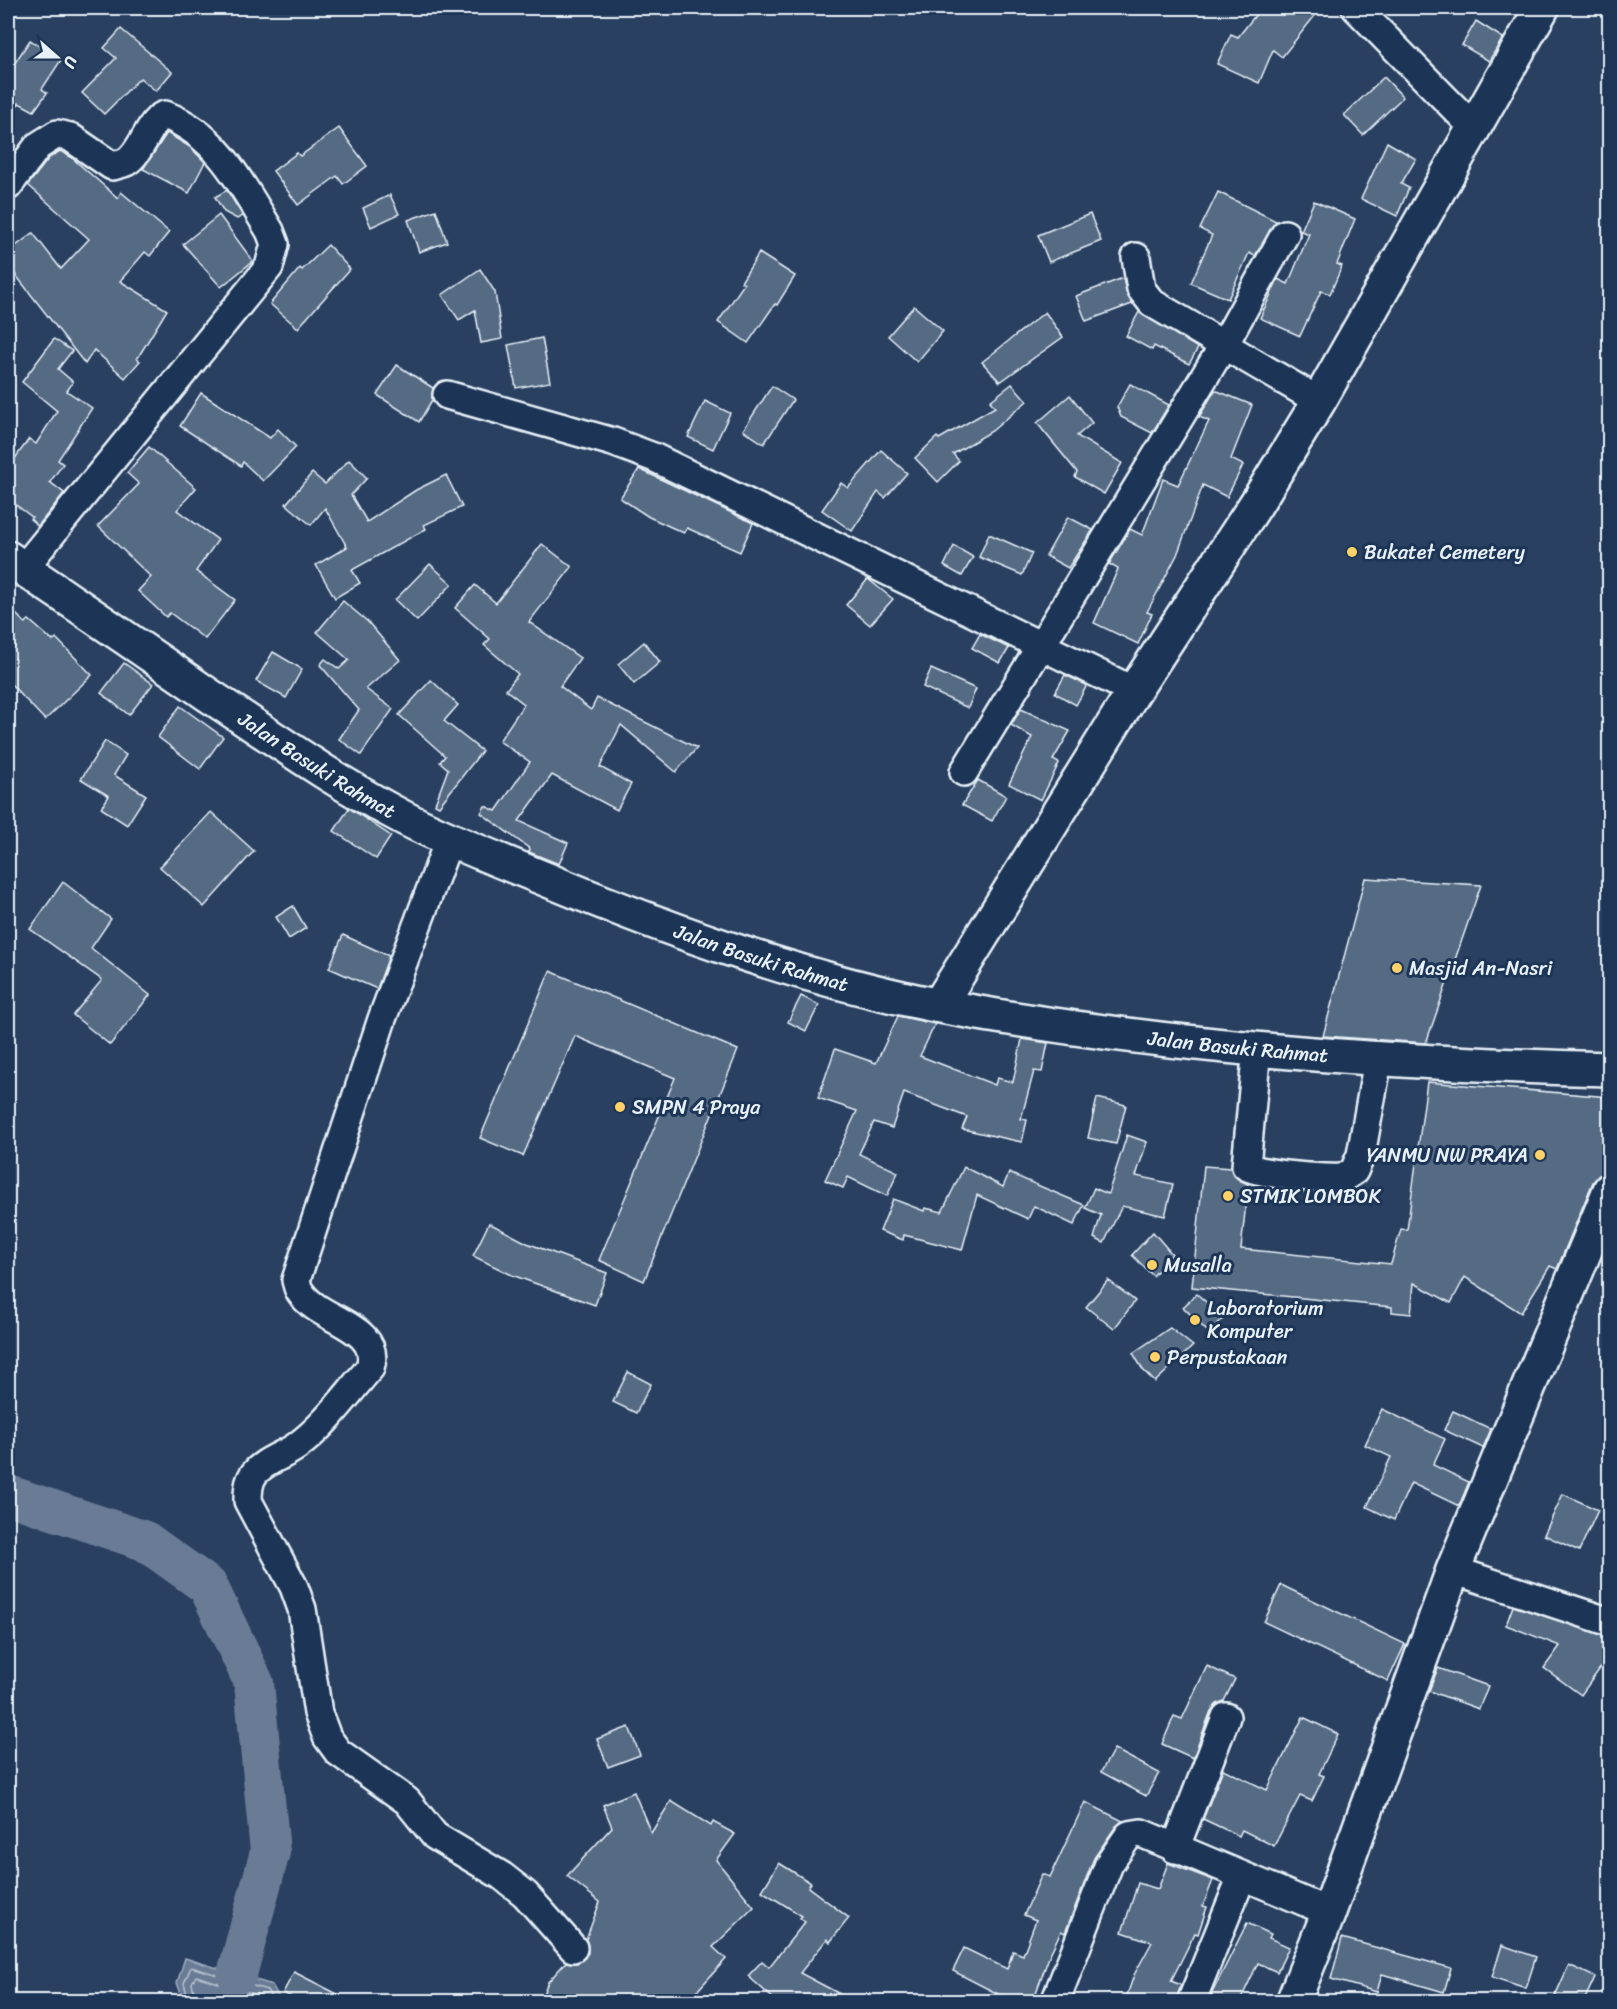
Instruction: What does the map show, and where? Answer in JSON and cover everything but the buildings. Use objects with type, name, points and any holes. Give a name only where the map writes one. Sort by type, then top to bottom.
[{"type":"main road","points":[[939,1005],[1134,691],[1256,504],[1319,401],[1542,8]]},
{"type":"main road","name":"Jalan Basuki Rahmat","points":[[15,563],[319,770],[449,840],[662,927],[788,968],[939,1005],[1119,1033],[1378,1060],[1449,1065],[1610,1069]]},
{"type":"main road","points":[[1293,2001],[1329,1912],[1453,1570],[1610,1190]]},
{"type":"street","points":[[1356,8],[1473,127]]},
{"type":"street","points":[[8,186],[38,146],[57,134],[70,137],[112,166],[126,162],[140,148],[156,120],[165,115],[177,119],[216,148],[270,231],[275,244],[272,261],[262,276],[15,563]]},
{"type":"street","points":[[964,772],[1225,343],[1286,234]]},
{"type":"street","points":[[1136,257],[1140,289],[1148,300],[1225,343],[1319,401]]},
{"type":"street","points":[[447,395],[613,442],[647,455],[1134,691]]},
{"type":"street","points":[[449,840],[382,1019],[296,1280],[300,1293],[309,1302],[363,1336],[371,1347],[374,1357],[370,1368],[321,1425],[296,1446],[254,1474],[249,1486],[248,1502],[294,1587],[302,1609],[318,1713],[332,1744],[338,1752],[407,1801],[435,1836],[502,1876],[525,1894],[573,1948]]},
{"type":"street","points":[[1257,1047],[1245,1166],[1250,1169],[1284,1174],[1339,1178],[1354,1171],[1362,1149],[1378,1060]]},
{"type":"street","points":[[1453,1570],[1610,1622]]},
{"type":"street","points":[[1175,1849],[1226,1718]]},
{"type":"street","points":[[1055,2001],[1109,1864],[1128,1835],[1141,1833],[1329,1912]]},
{"type":"street","points":[[1191,2001],[1242,1876]]},
{"type":"water","points":[[185,1958],[272,1985],[281,2001],[184,2001],[177,1983]]},
{"type":"waterway","points":[[8,1495],[145,1541],[208,1586],[254,1683],[270,1852],[237,1974]]},
{"type":"place","name":"Bukatet Cemetery","points":[[1352,552]]},
{"type":"place","name":"Masjid An-Nasri","points":[[1397,968]]},
{"type":"place","name":"SMPN 4 Praya","points":[[620,1107]]},
{"type":"place","name":"YANMU NW PRAYA","points":[[1540,1155]]},
{"type":"place","name":"STMIK LOMBOK","points":[[1228,1196]]},
{"type":"place","name":"Musalla","points":[[1152,1265]]},
{"type":"place","name":"Laboratorium Komputer","points":[[1195,1320]]},
{"type":"place","name":"Perpustakaan","points":[[1155,1357]]}]
